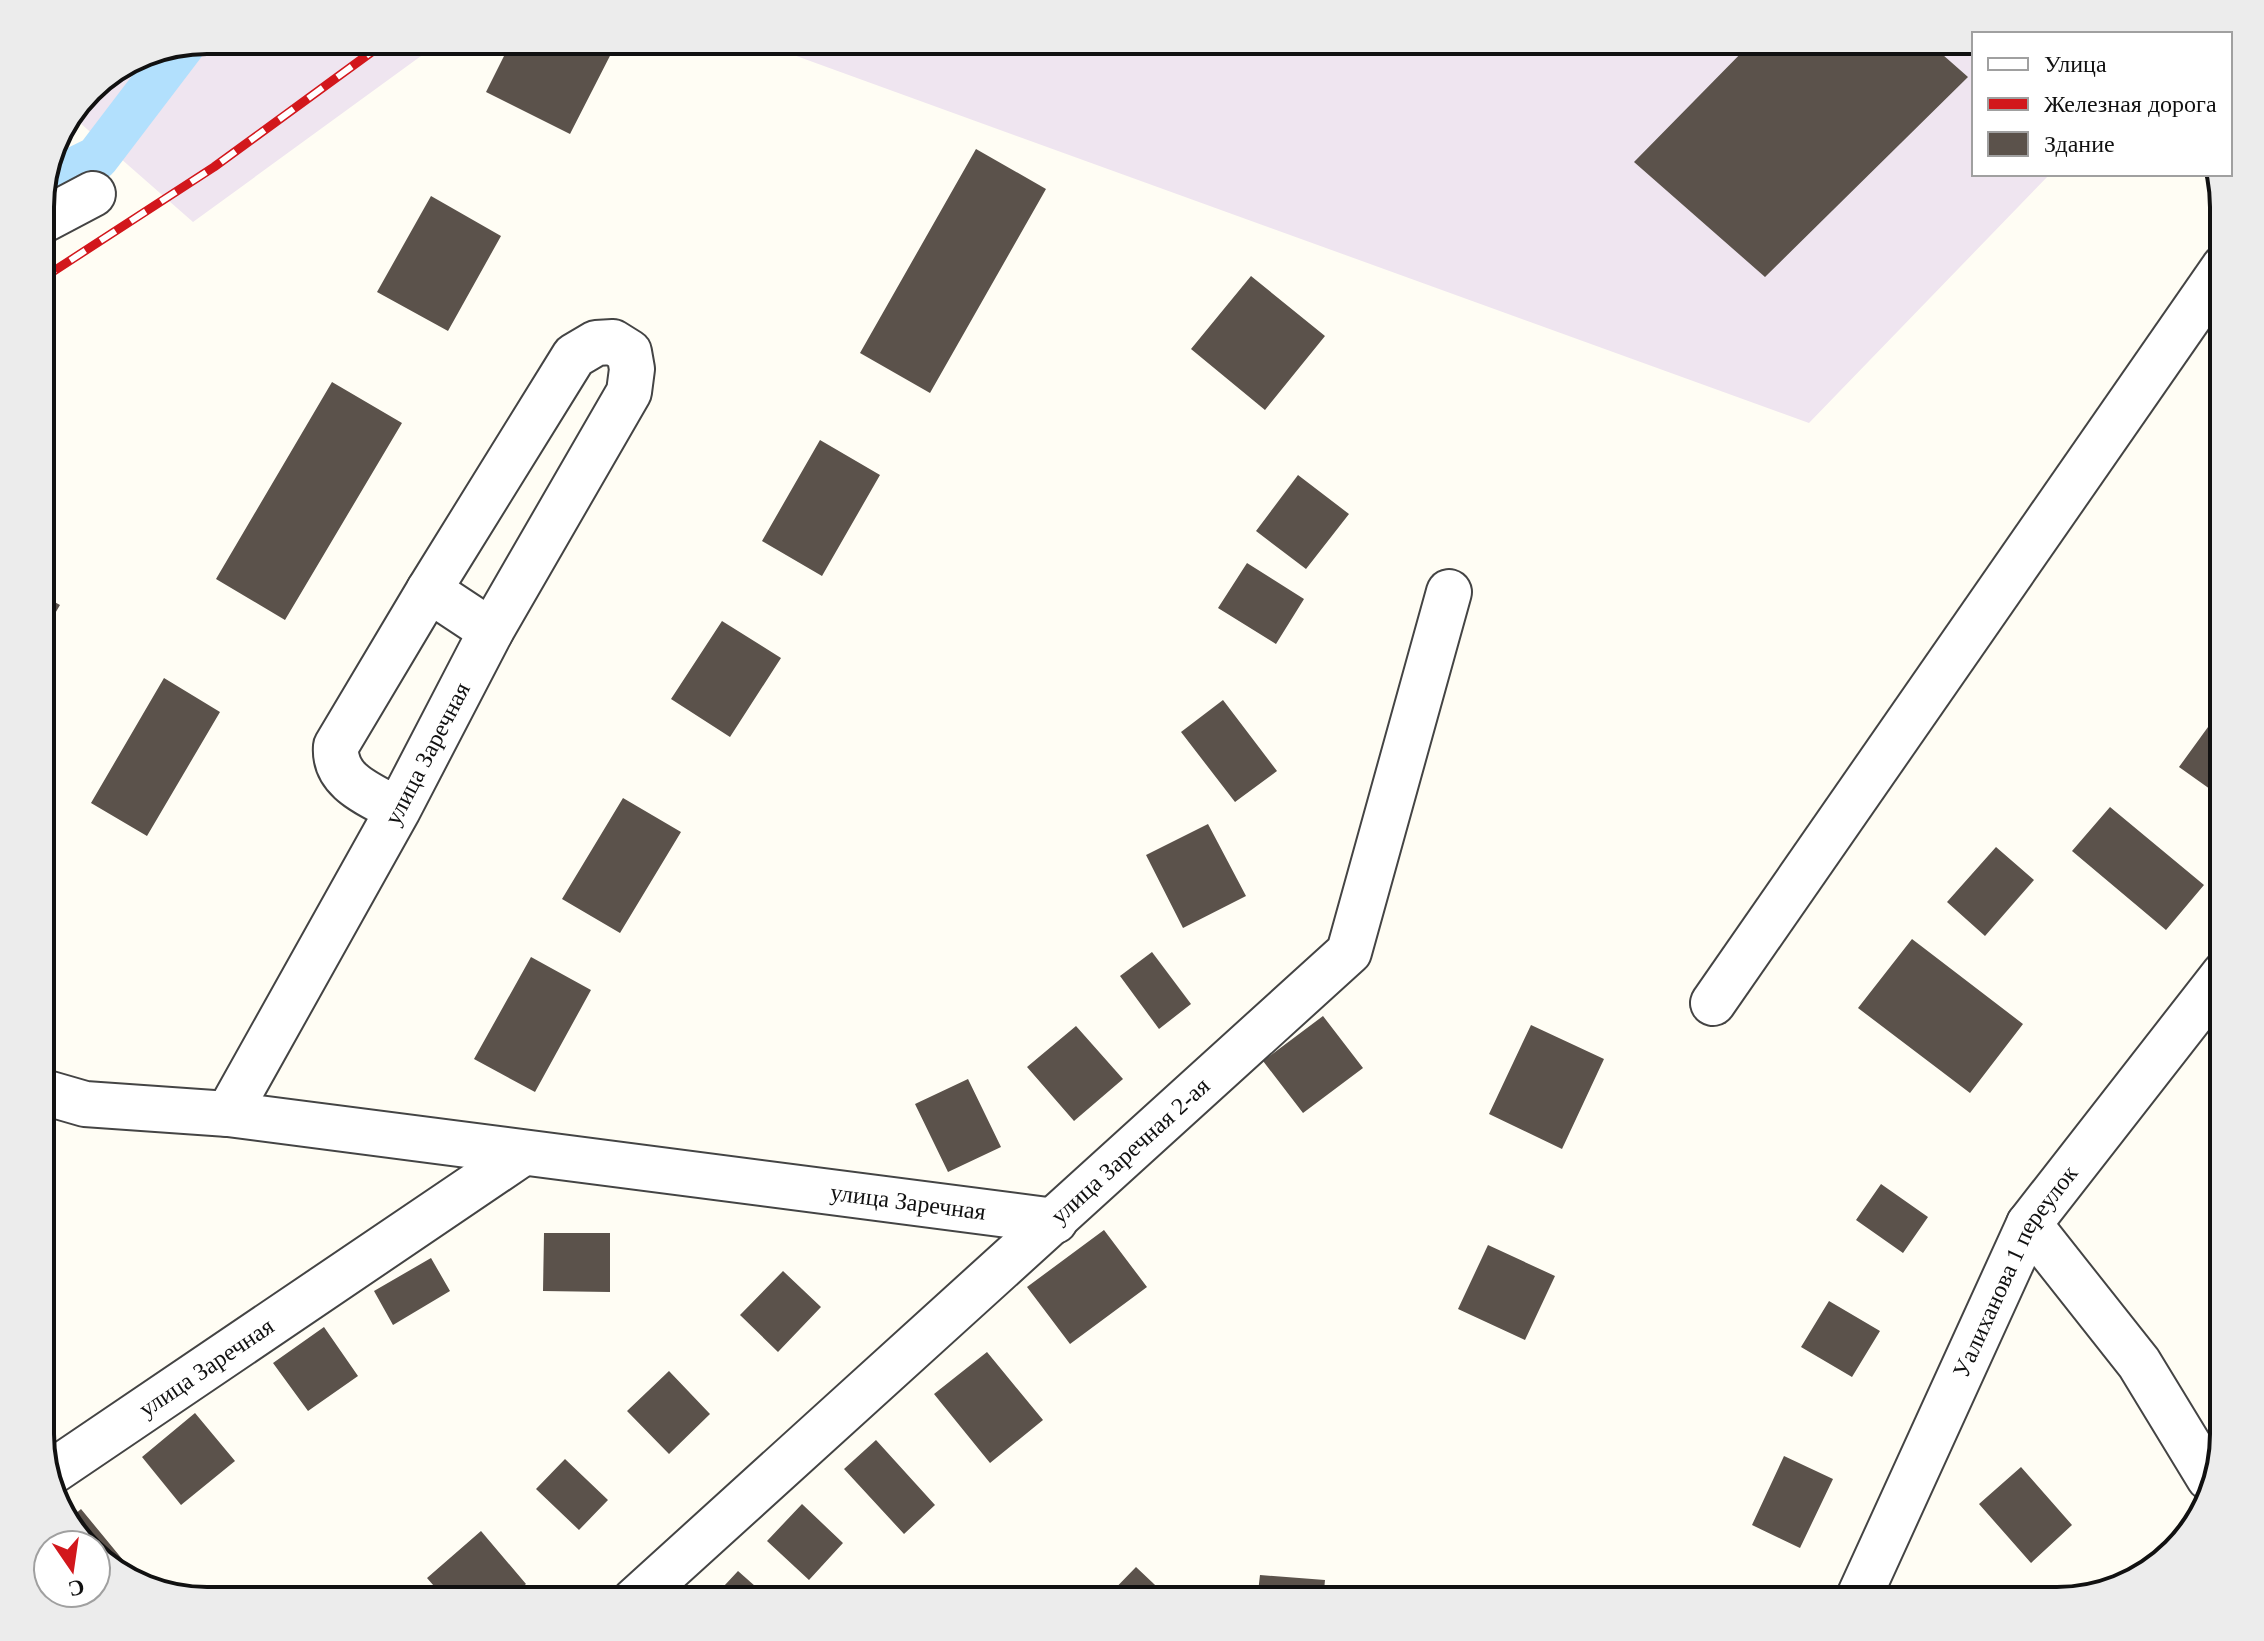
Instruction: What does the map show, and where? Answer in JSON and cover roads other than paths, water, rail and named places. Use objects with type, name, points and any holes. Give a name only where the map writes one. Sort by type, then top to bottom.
[{"type":"street","points":[[54,215],[93,194]]},
{"type":"street","points":[[1713,1003],[2210,287]]},
{"type":"street","name":"улица Заречная","points":[[228,1114],[398,810],[491,631],[629,392],[632,369],[629,352],[613,342],[596,343],[574,356],[429,590]]},
{"type":"street","points":[[398,810],[348,781],[338,765],[336,746],[429,590],[491,631]]},
{"type":"street","name":"улица Заречная 2-ая","points":[[650,1587],[1349,952],[1449,592]]},
{"type":"street","name":"Уалиханова 1 переулок","points":[[1863,1587],[2029,1224],[2210,992]]},
{"type":"street","name":"улица Заречная","points":[[54,1095],[85,1104],[228,1114],[1055,1221]]},
{"type":"street","name":"улица Заречная","points":[[58,1468],[523,1153]]},
{"type":"street","points":[[2029,1224],[2139,1363],[2205,1472]]},
{"type":"waterway","points":[[57,178],[97,158],[173,58]]},
{"type":"railway","points":[[54,271],[214,167],[369,54]]}]
